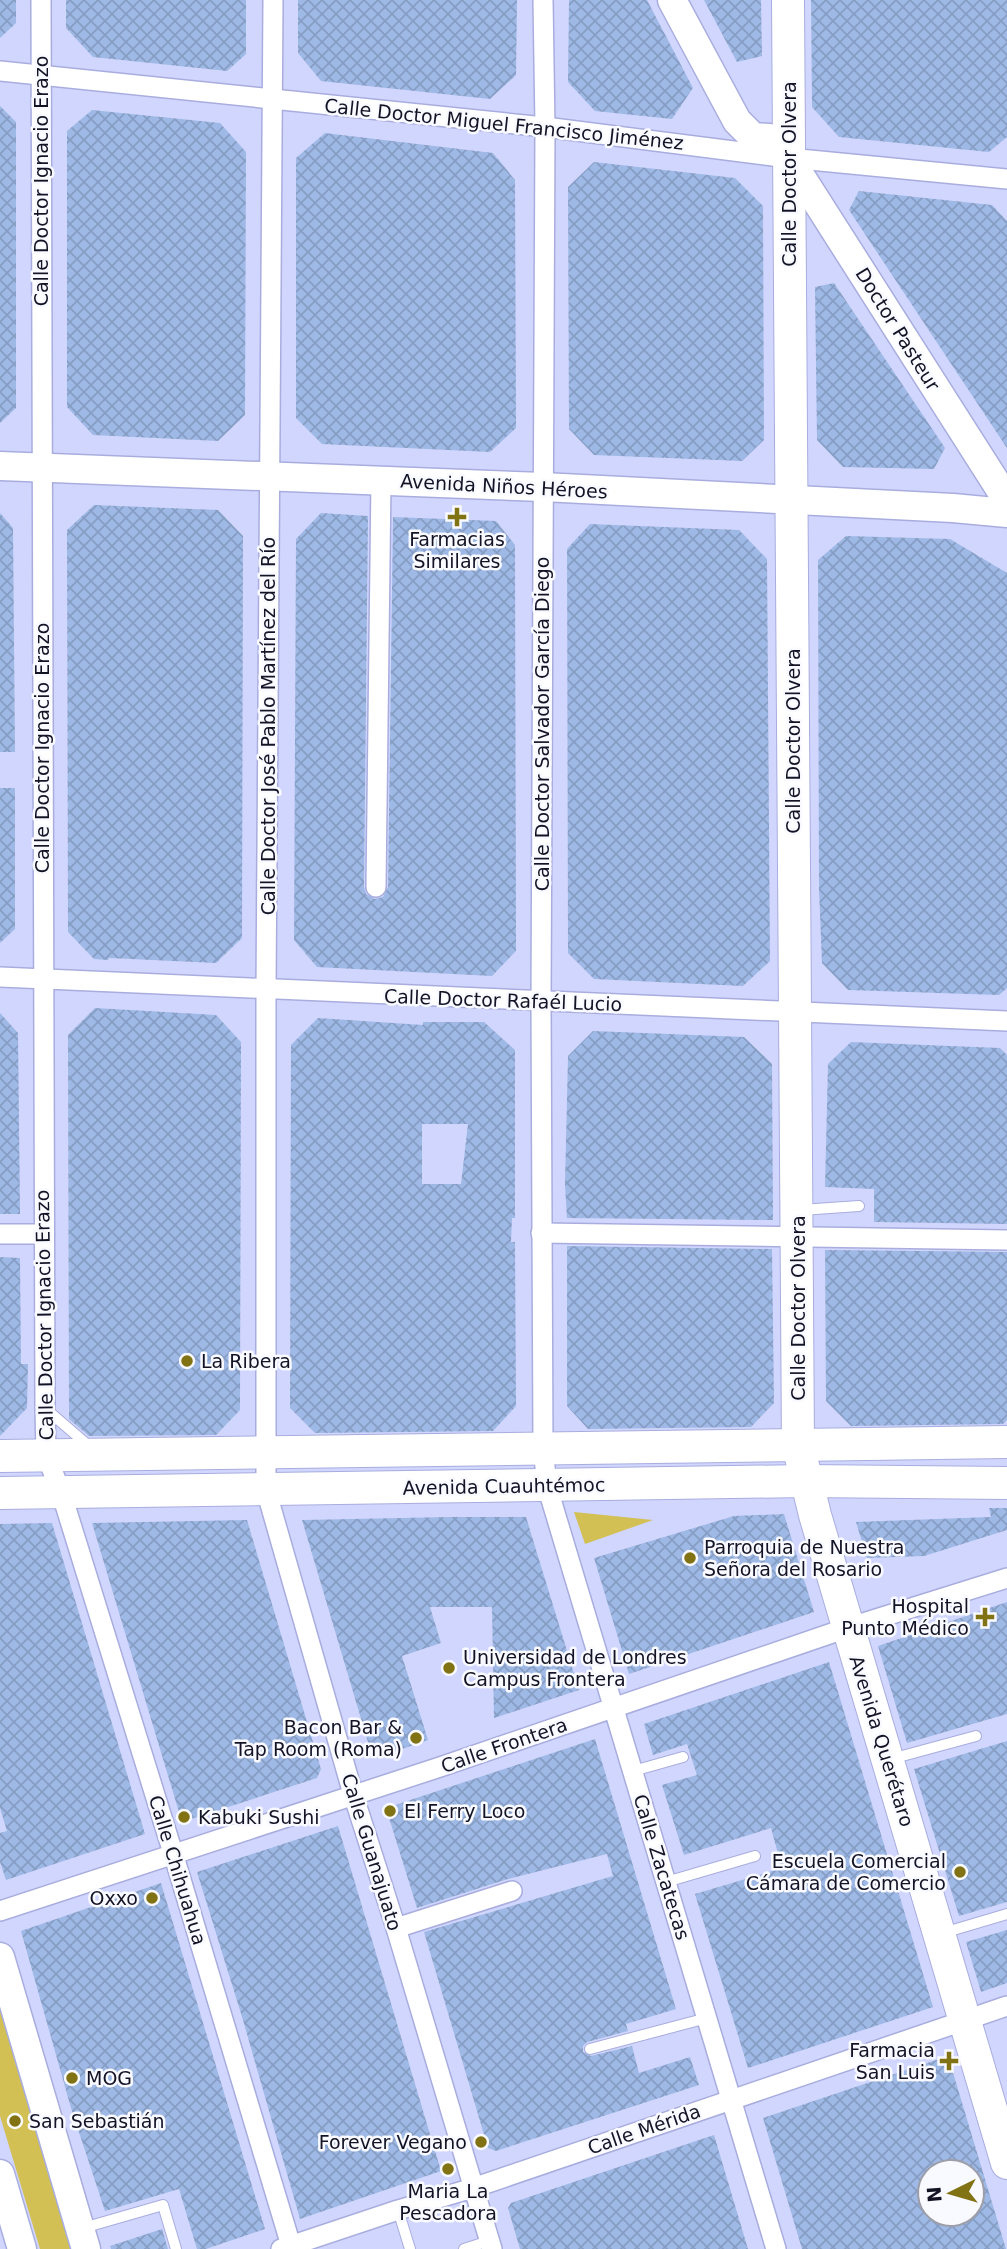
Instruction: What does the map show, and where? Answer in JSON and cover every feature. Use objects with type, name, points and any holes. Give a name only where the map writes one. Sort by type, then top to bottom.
[{"type":"main road","name":"Doctor Pasteur","points":[[672,0],[737,121],[753,137],[770,138],[781,145],[1007,500]]},
{"type":"main road","name":"Calle Doctor Olvera","points":[[788,0],[801,1461]]},
{"type":"main road","name":"Avenida Niños Héroes","points":[[0,466],[543,487],[1007,513]]},
{"type":"main road","name":"Avenida Cuauhtémoc","points":[[0,1455],[52,1471],[545,1465],[801,1461],[1007,1442]]},
{"type":"main road","name":"Avenida Cuauhtémoc","points":[[0,1493],[98,1454],[265,1468]]},
{"type":"main road","name":"Avenida Cuauhtémoc","points":[[801,1461],[1007,1483]]},
{"type":"main road","name":"Avenida Querétaro","points":[[801,1461],[1007,2162]]},
{"type":"main road","points":[[0,1956],[83,2239]]},
{"type":"main road","points":[[0,2174],[22,2249]]},
{"type":"street","name":"Calle Doctor Ignacio Erazo","points":[[41,0],[43,1234],[45,1408],[52,1471]]},
{"type":"street","name":"Calle Doctor José Pablo Martínez del Río","points":[[265,1468],[274,0]]},
{"type":"street","name":"Calle Doctor Salvador García Diego","points":[[543,0],[545,127],[541,1234],[545,1465]]},
{"type":"street","name":"Calle Doctor Miguel Francisco Jiménez","points":[[0,71],[545,127],[789,158],[1007,179]]},
{"type":"street","points":[[376,887],[381,480]]},
{"type":"street","name":"Calle Doctor Rafaél Lucio","points":[[0,978],[1007,1021]]},
{"type":"street","points":[[541,1234],[797,1223],[1007,1240]]},
{"type":"street","points":[[0,1234],[43,1234]]},
{"type":"street","name":"Calle Zacatecas","points":[[545,1465],[614,1707],[776,2249]]},
{"type":"street","name":"Calle Guanajuato","points":[[265,1468],[353,1794],[491,2245]]},
{"type":"street","name":"Calle Chihuahua","points":[[52,1471],[173,1853],[288,2248]]},
{"type":"street","name":"Calle Frontera","points":[[0,1911],[848,1628],[1007,1578]]},
{"type":"street","points":[[396,1928],[512,1891]]},
{"type":"street","name":"Calle Mérida","points":[[288,2248],[398,2210],[473,2188],[1007,2006]]},
{"type":"lane","points":[[797,1223],[859,1206]]},
{"type":"lane","points":[[45,1408],[98,1454]]},
{"type":"lane","points":[[887,1760],[976,1736]]},
{"type":"lane","points":[[633,1771],[683,1758]]},
{"type":"lane","points":[[666,1882],[755,1856]]},
{"type":"lane","points":[[939,1934],[1007,1914]]},
{"type":"lane","points":[[590,2049],[707,2018]]},
{"type":"lane","points":[[83,2239],[163,2204],[176,2249]]},
{"type":"lane","points":[[398,2210],[410,2249]]},
{"type":"lane","points":[[464,2249],[491,2245]]},
{"type":"shaded area","points":[[574,1512],[653,1520],[585,1544]]},
{"type":"shaded area","points":[[0,2007],[72,2249],[40,2249],[0,2116]]},
{"type":"building","points":[[0,0],[16,0],[16,23],[0,38]]},
{"type":"building","points":[[66,0],[246,0],[246,54],[227,71],[93,57],[66,28]]},
{"type":"building","points":[[298,0],[517,0],[516,75],[490,99],[321,81],[298,53]]},
{"type":"building","points":[[569,0],[647,0],[693,88],[672,119],[595,111],[568,82]]},
{"type":"building","points":[[704,0],[761,0],[762,56],[737,62]]},
{"type":"building","points":[[811,0],[1007,0],[1007,137],[989,152],[839,137],[812,107]]},
{"type":"building","points":[[0,106],[16,122],[16,408],[0,423]]},
{"type":"building","points":[[92,110],[220,123],[246,152],[245,415],[218,441],[93,435],[67,407],[67,131]]},
{"type":"building","points":[[325,133],[493,153],[515,180],[516,428],[490,452],[322,444],[296,418],[296,158]]},
{"type":"building","points":[[594,162],[735,178],[763,206],[764,440],[742,461],[594,455],[569,429],[568,187]]},
{"type":"building","points":[[859,191],[992,205],[1007,221],[1007,448],[849,210]]},
{"type":"building","points":[[834,283],[945,448],[934,469],[843,467],[817,440],[815,287]]},
{"type":"building","points":[[94,505],[218,510],[243,536],[242,938],[216,963],[94,959],[68,932],[67,530]]},
{"type":"building","points":[[0,513],[13,528],[15,752],[0,752]]},
{"type":"building","points":[[321,513],[368,516],[364,887],[366,894],[375,899],[383,897],[388,887],[393,517],[496,521],[515,545],[516,951],[492,976],[317,967],[294,940],[296,539]]},
{"type":"building","points":[[590,524],[739,530],[767,559],[770,961],[743,986],[594,979],[568,953],[567,549]]},
{"type":"building","points":[[846,536],[950,539],[1007,573],[1007,988],[999,995],[848,990],[822,963],[819,889],[818,560]]},
{"type":"building","points":[[0,788],[15,788],[15,929],[0,943]]},
{"type":"building","points":[[95,1008],[216,1015],[241,1042],[240,1410],[216,1435],[89,1436],[69,1419],[68,1035]]},
{"type":"building","points":[[0,1013],[18,1033],[20,1214],[0,1214]]},
{"type":"building","points":[[318,1018],[423,1025],[423,1022],[484,1022],[515,1050],[515,1218],[512,1218],[511,1242],[515,1242],[516,1406],[493,1431],[315,1433],[290,1408],[291,1045]],"holes":[[[422,1124],[468,1124],[461,1184],[422,1184]]]},
{"type":"building","points":[[593,1031],[744,1037],[772,1064],[773,1220],[567,1218],[565,1184],[568,1056]]},
{"type":"building","points":[[851,1042],[1000,1048],[1007,1055],[1007,1224],[874,1222],[874,1189],[825,1187],[828,1064]]},
{"type":"building","points":[[567,1246],[772,1249],[774,1403],[751,1427],[588,1429],[567,1406]]},
{"type":"building","points":[[825,1250],[1007,1252],[1007,1420],[1003,1424],[851,1426],[826,1401]]},
{"type":"building","points":[[0,1257],[20,1258],[21,1364],[28,1364],[27,1408],[0,1436]]},
{"type":"building","points":[[989,1508],[1007,1508],[1007,1530],[924,1556],[867,1558],[856,1522],[991,1517]]},
{"type":"building","points":[[784,1514],[814,1612],[629,1674],[594,1558],[734,1516]]},
{"type":"building","points":[[526,1517],[579,1690],[494,1718],[492,1607],[430,1607],[441,1643],[402,1656],[428,1740],[373,1759],[302,1520]]},
{"type":"building","points":[[247,1520],[321,1769],[317,1778],[182,1822],[92,1523]]},
{"type":"building","points":[[52,1523],[145,1834],[6,1880],[0,1862],[0,1833],[7,1831],[0,1808],[0,1524]]},
{"type":"building","points":[[1007,1602],[1007,1714],[907,1743],[878,1646]]},
{"type":"building","points":[[829,1662],[933,2007],[748,2068],[695,1894],[782,1868],[771,1828],[684,1855],[662,1785],[697,1775],[687,1744],[653,1755],[644,1724]]},
{"type":"building","points":[[595,1739],[676,2009],[626,2024],[628,2031],[587,2042],[583,2046],[583,2052],[591,2056],[632,2046],[639,2073],[690,2057],[699,2085],[496,2151],[488,2148],[424,1932],[613,1876],[607,1854],[508,1879],[417,1908],[386,1808]]},
{"type":"building","points":[[1007,1741],[1007,1902],[959,1916],[914,1769]]},
{"type":"building","points":[[338,1826],[441,2171],[300,2219],[197,1872]]},
{"type":"building","points":[[161,1883],[265,2229],[206,2249],[197,2249],[179,2189],[105,2211],[71,2108],[21,1931]]},
{"type":"building","points":[[1007,1930],[1007,1983],[981,1992],[966,1942]]},
{"type":"building","points":[[948,2056],[979,2158],[916,2158],[916,2228],[986,2228],[986,2182],[1006,2249],[802,2249],[763,2118]]},
{"type":"building","points":[[714,2135],[748,2249],[520,2249],[508,2208],[511,2203]]},
{"type":"building","points":[[162,2229],[168,2249],[111,2249],[110,2246]]},
{"type":"place","name":"Farmacias Similares","points":[[457,517]]},
{"type":"place","name":"La Ribera","points":[[187,1361]]},
{"type":"place","name":"Parroquia de Nuestra Señora del Rosario","points":[[690,1558]]},
{"type":"place","name":"Hospital Punto Médico","points":[[985,1617]]},
{"type":"place","name":"Universidad de Londres Campus Frontera","points":[[449,1668]]},
{"type":"place","name":"Bacon Bar & Tap Room (Roma)","points":[[416,1738]]},
{"type":"place","name":"El Ferry Loco","points":[[390,1811]]},
{"type":"place","name":"Kabuki Sushi","points":[[184,1817]]},
{"type":"place","name":"Escuela Comercial Cámara de Comercio","points":[[960,1872]]},
{"type":"place","name":"Oxxo","points":[[152,1898]]},
{"type":"place","name":"Farmacia San Luis","points":[[949,2061]]},
{"type":"place","name":"MOG","points":[[72,2078]]},
{"type":"place","name":"San Sebastián","points":[[15,2121]]},
{"type":"place","name":"Forever Vegano","points":[[481,2142]]},
{"type":"place","name":"Maria La Pescadora","points":[[448,2169]]}]
